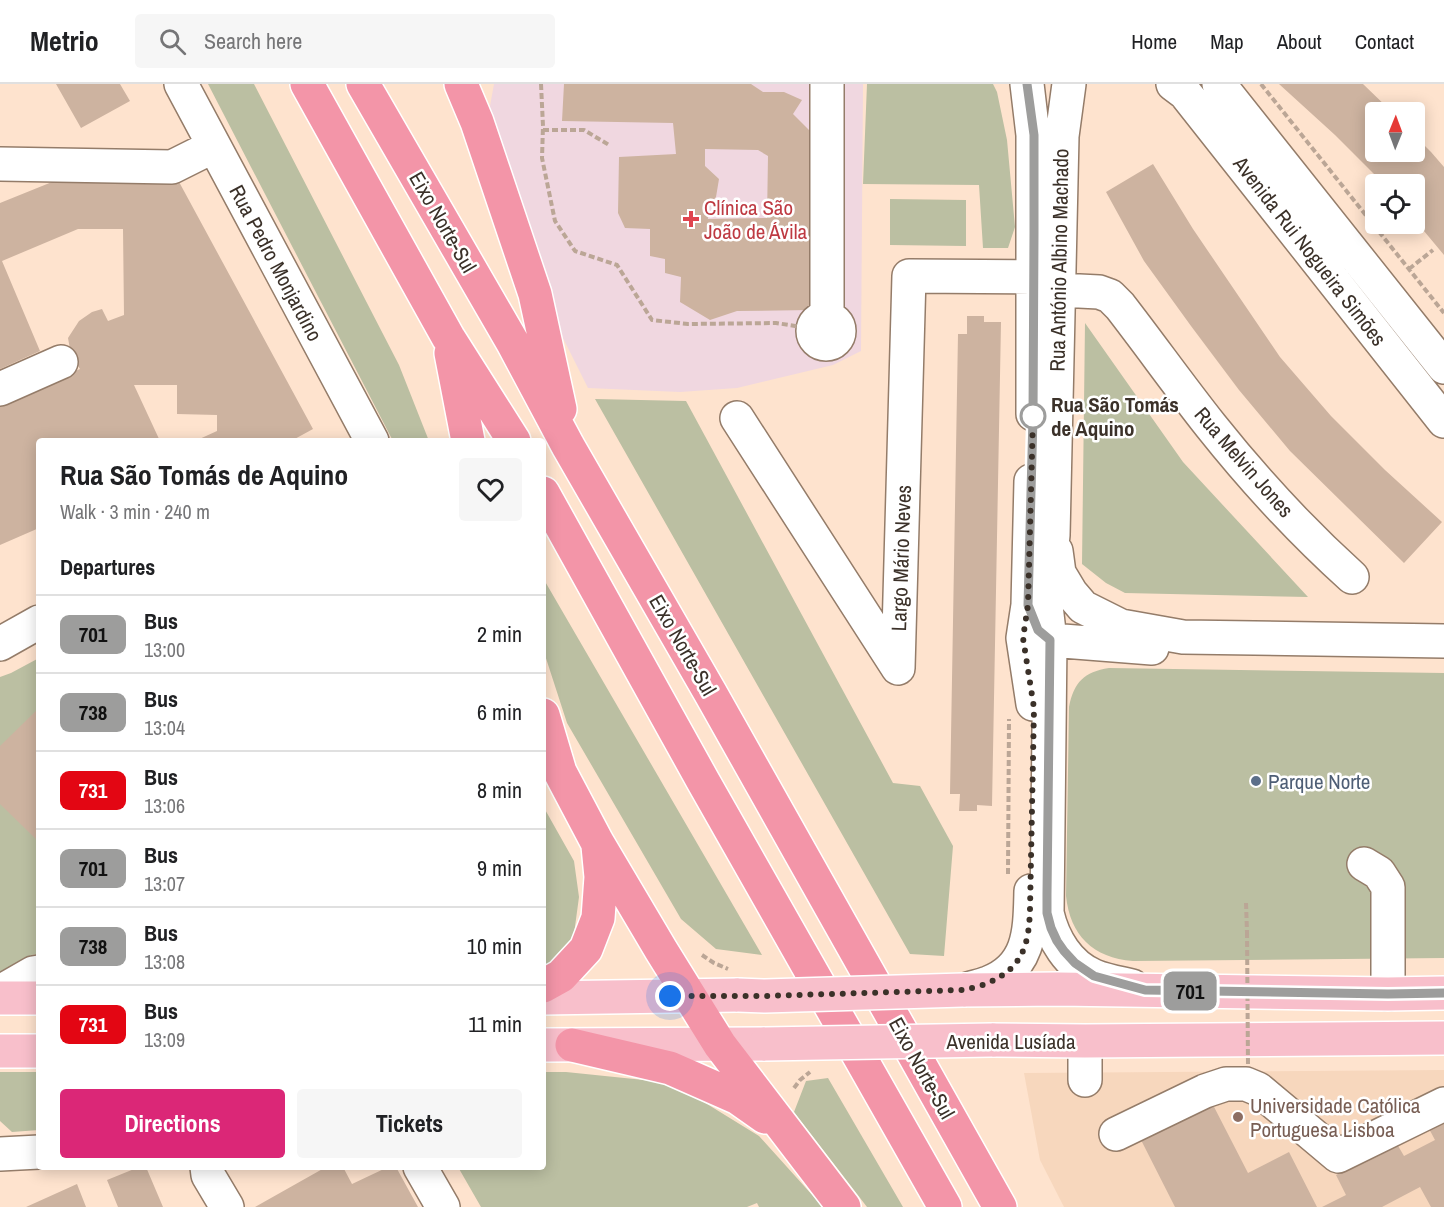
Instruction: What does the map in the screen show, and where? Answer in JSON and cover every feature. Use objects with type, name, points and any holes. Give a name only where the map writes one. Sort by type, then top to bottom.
[{"type":"highway","points":[[307,84],[448,337],[512,438]]},
{"type":"highway","name":"Eixo Norte-Sul","points":[[363,84],[513,343],[568,446],[1000,1207]]},
{"type":"highway","points":[[460,84],[477,122],[535,294],[568,446]]},
{"type":"highway","points":[[476,84],[477,122]]},
{"type":"highway","points":[[448,337],[467,438]]},
{"type":"highway","points":[[546,498],[709,792],[945,1207]]},
{"type":"highway","points":[[546,730],[552,761],[597,842],[720,1045],[844,1207]]},
{"type":"highway","points":[[546,984],[561,976],[586,949],[598,918],[601,877],[597,842]]},
{"type":"highway","points":[[558,1045],[669,1068],[738,1098],[787,1132]]},
{"type":"main road","points":[[546,998],[765,996],[963,990],[1444,993]]},
{"type":"main road","points":[[0,998],[36,998]]},
{"type":"main road","name":"Avenida Lusíada","points":[[558,1045],[1444,1038]]},
{"type":"main road","points":[[0,1051],[36,1051]]},
{"type":"street","name":"Rua Pedro Monjardino","points":[[181,84],[369,438]]},
{"type":"street","points":[[820,324],[827,84]]},
{"type":"street","name":"Rua António Albino Machado","points":[[1027,84],[1034,135],[1047,283],[1053,535],[1046,606],[1050,640],[1047,913],[1051,928],[1065,954],[1085,971],[1094,976],[1145,990]]},
{"type":"street","name":"Rua António Albino Machado","points":[[963,990],[990,982],[1009,971],[1026,947],[1029,929],[1034,708],[1023,638],[1028,605],[1033,417],[1069,84]]},
{"type":"street","name":"Avenida Rui Nogueira Simões","points":[[1173,84],[1185,93],[1444,421]]},
{"type":"street","name":"Avenida Rui Nogueira Simões","points":[[1219,84],[1444,367]]},
{"type":"street","points":[[0,164],[172,167],[214,146]]},
{"type":"street","name":"Largo Mário Neves","points":[[737,418],[898,668],[909,276],[1047,283]]},
{"type":"street","name":"Rua Melvin Jones","points":[[1047,283],[1099,292],[1110,297],[1120,306],[1182,389],[1241,462],[1298,525],[1352,576]]},
{"type":"street","points":[[0,389],[61,362]]},
{"type":"street","points":[[1053,535],[1059,573],[1071,593],[1083,607],[1121,626],[1183,637],[1444,641]]},
{"type":"street","points":[[1028,605],[1038,630],[1050,640],[1176,650],[1444,654]]},
{"type":"street","points":[[0,644],[36,624]]},
{"type":"street","points":[[1364,864],[1379,873],[1388,886],[1388,994]]},
{"type":"street","points":[[0,992],[36,973]]},
{"type":"street","points":[[1085,1041],[1085,1080]]},
{"type":"street","points":[[1116,1134],[1205,1091],[1226,1084],[1246,1084],[1258,1089],[1338,1156],[1444,1104]]},
{"type":"street","points":[[0,1154],[36,1152]]},
{"type":"street","points":[[207,1170],[227,1207]]},
{"type":"street","points":[[422,1170],[443,1207]]},
{"type":"path","points":[[541,84],[542,158],[555,221],[576,251],[617,265],[652,320],[688,324],[820,324]]},
{"type":"path","points":[[1261,84],[1444,313]]},
{"type":"path","points":[[543,130],[585,130],[609,145]]},
{"type":"path","points":[[1409,269],[1433,250]]},
{"type":"path","points":[[1008,874],[1009,710]]},
{"type":"path","points":[[1246,903],[1248,1066]]},
{"type":"path","points":[[1237,968],[1248,968]]},
{"type":"shaded area","name":"Clínica São João de Ávila","points":[[494,84],[863,84],[861,351],[833,365],[737,388],[680,392],[588,388],[554,320],[488,117]]},
{"type":"shaded area","name":"Universidade Católica Portuguesa Lisboa","points":[[1444,1070],[1444,1207],[1064,1207],[1040,1160],[1024,1073]]},
{"type":"green space","points":[[208,84],[254,84],[399,365],[428,438],[391,438]]},
{"type":"green space","points":[[867,84],[993,84],[997,92],[1007,140],[1015,227],[1008,248],[983,248],[979,185],[863,184]]},
{"type":"green space","points":[[890,199],[966,200],[966,246],[890,245]]},
{"type":"green space","points":[[1085,323],[1183,462],[1308,597],[1125,593],[1106,583],[1082,564]]},
{"type":"green space","points":[[595,399],[686,401],[893,783],[920,786],[953,846],[944,956],[910,954]]},
{"type":"green space","points":[[546,583],[762,955],[716,949],[681,919],[567,723],[546,658]]},
{"type":"green space","points":[[36,660],[36,954],[31,955],[0,974],[0,677]]},
{"type":"green space","points":[[1109,668],[1444,673],[1444,958],[1133,961],[1106,955],[1086,942],[1078,933],[1073,922],[1066,896],[1069,707],[1074,691],[1081,680],[1093,672]]},
{"type":"green space","points":[[546,811],[574,861],[579,897],[574,934],[564,957],[546,965]]},
{"type":"green space","points":[[0,1072],[36,1072],[36,1130],[12,1132],[0,1121]]},
{"type":"green space","points":[[546,1072],[566,1072],[673,1083],[759,1136],[823,1207],[759,1207],[757,1203],[747,1207],[481,1207],[460,1170],[546,1170]]},
{"type":"green space","points":[[828,1078],[903,1207],[867,1207],[794,1112],[806,1081]]},
{"type":"building","points":[[56,84],[120,84],[130,101],[81,128]]},
{"type":"building","name":"Clínica São João de Ávila","points":[[564,84],[751,84],[763,92],[784,92],[802,100],[793,114],[810,131],[811,310],[737,311],[710,320],[680,302],[681,277],[665,273],[665,259],[650,256],[650,229],[625,228],[618,213],[619,157],[676,154],[673,123],[562,121]],"holes":[[[705,149],[758,150],[768,156],[767,218],[708,219],[707,207],[716,197],[719,179],[705,166]]]},
{"type":"building","points":[[1279,84],[1363,84],[1382,102],[1365,102],[1365,162],[1425,162],[1425,146],[1431,152],[1444,167],[1444,255],[1425,232],[1425,174],[1374,174]]},
{"type":"building","points":[[1153,164],[1193,229],[1280,357],[1331,416],[1442,522],[1404,563],[1290,451],[1239,390],[1144,261],[1106,192]]},
{"type":"building","points":[[178,180],[313,429],[296,438],[202,438],[217,431],[217,415],[177,414],[177,385],[134,385],[159,438],[36,438],[36,529],[0,545],[0,403],[80,369],[71,355],[68,338],[79,321],[92,312],[102,309],[108,321],[124,315],[123,229],[78,229],[2,261],[40,351],[0,369],[0,203],[52,182]]},
{"type":"building","points":[[967,316],[984,316],[984,322],[1001,322],[992,806],[977,805],[977,811],[959,811],[960,794],[950,794],[958,334],[967,334]]},
{"type":"building","points":[[36,711],[36,839],[0,804],[0,746]]},
{"type":"building","points":[[1211,1101],[1248,1173],[1289,1152],[1317,1207],[1175,1207],[1140,1138]]},
{"type":"building","points":[[1444,1116],[1444,1207],[1431,1207],[1420,1187],[1382,1207],[1322,1207],[1346,1195],[1336,1175],[1397,1144],[1404,1156],[1435,1140],[1427,1125]]},
{"type":"building","points":[[132,1170],[147,1170],[163,1207],[118,1207],[107,1180]]},
{"type":"building","points":[[321,1170],[345,1170],[352,1184],[382,1170],[398,1170],[418,1207],[255,1207]]},
{"type":"building","points":[[77,1184],[86,1207],[26,1207]]},
{"type":"bus line","name":"701","points":[[1027,84],[1034,135],[1033,417],[1028,605],[1038,630],[1050,640],[1047,913],[1051,928],[1065,954],[1085,971],[1094,976],[1145,990],[1444,993]]},
{"type":"place","name":"Clínica São João de Ávila","points":[[691,219]]},
{"type":"place","name":"Rua São Tomás de Aquino","points":[[1033,416]]},
{"type":"place","name":"Parque Norte","points":[[1256,781]]},
{"type":"place","name":"Universidade Católica Portuguesa Lisboa","points":[[1238,1117]]},
{"type":"route","points":[[670,996],[765,996],[963,990],[990,982],[1009,971],[1020,957],[1026,947],[1030,909],[1034,708],[1023,638],[1028,605],[1033,416]]}]
